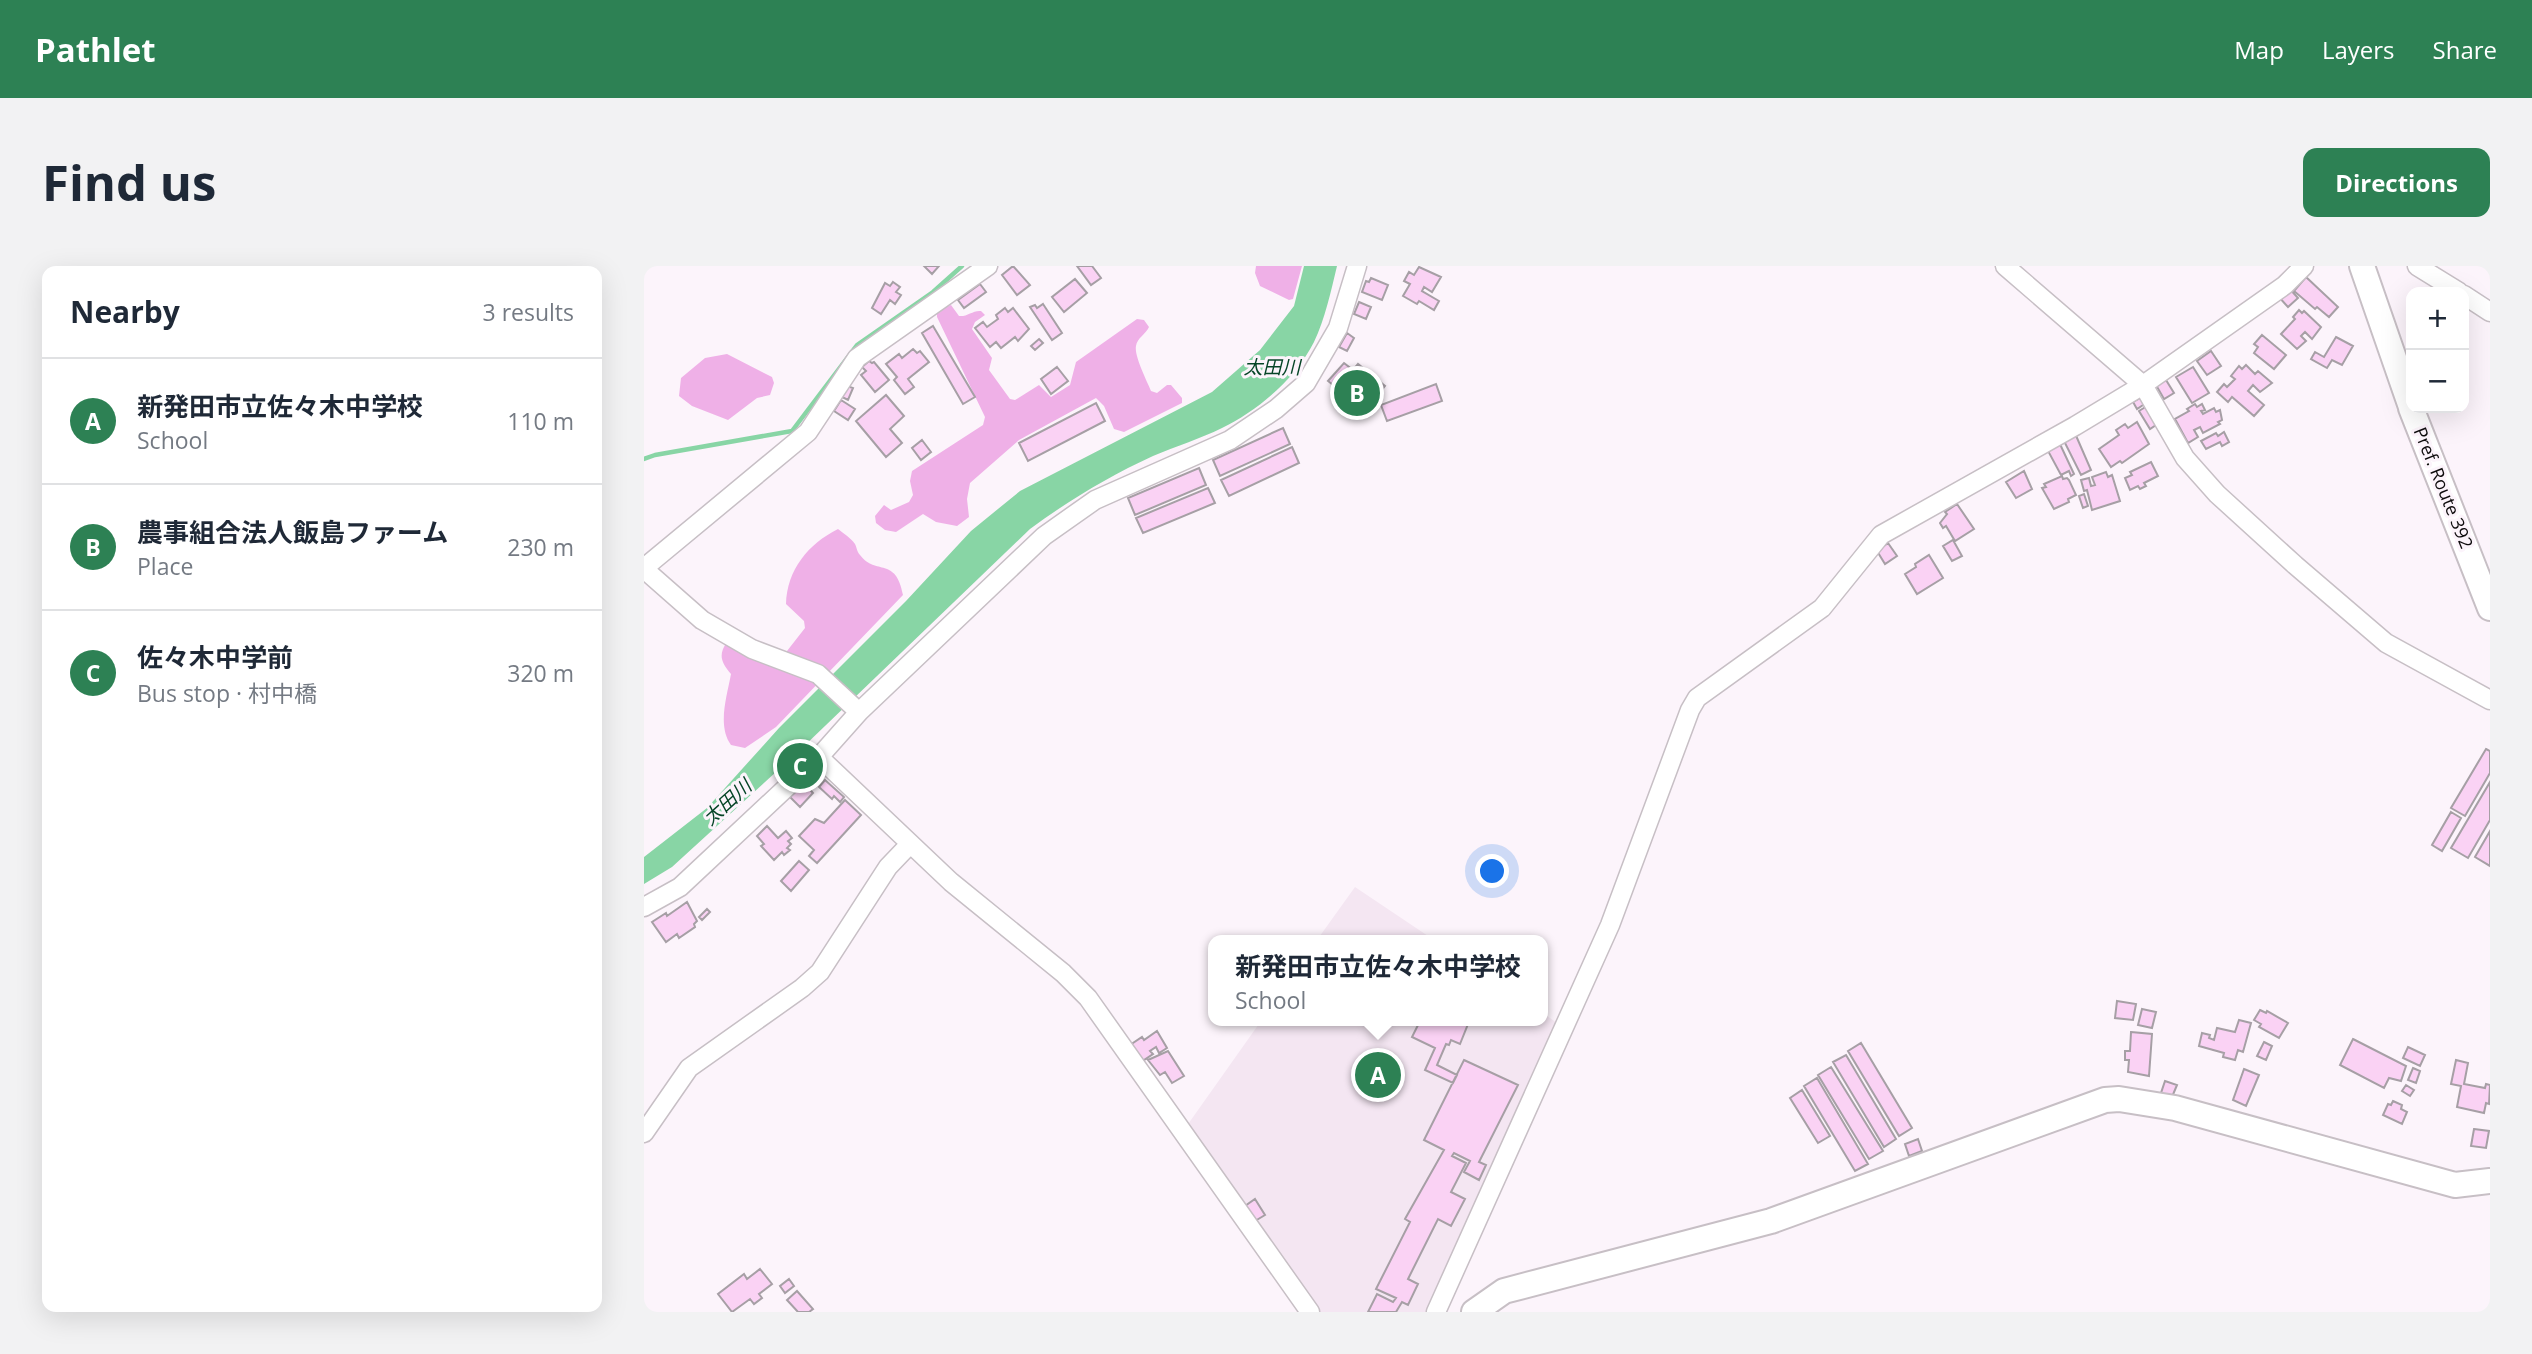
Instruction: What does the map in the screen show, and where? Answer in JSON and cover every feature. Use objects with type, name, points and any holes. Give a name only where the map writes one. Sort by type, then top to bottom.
[{"type":"street","points":[[856,709],[818,674],[752,649],[702,620],[644,569],[808,432],[857,358],[988,266]]},
{"type":"street","points":[[644,907],[680,887],[819,757],[856,709],[1044,536],[1096,500],[1230,440],[1276,409],[1306,383],[1338,328],[1357,266]]},
{"type":"street","points":[[2005,266],[2143,385],[2185,458],[2217,494],[2295,565],[2386,643],[2490,700]]},
{"type":"street","points":[[1436,1312],[1610,925],[1690,710],[1697,698],[1822,608],[1881,535],[2143,385],[2285,285],[2304,266]]},
{"type":"street","name":"Pref. Route 392","points":[[2362,266],[2406,396]]},
{"type":"street","points":[[2417,266],[2451,287]]},
{"type":"street","points":[[2469,298],[2490,312]]},
{"type":"street","name":"Pref. Route 392","points":[[2413,413],[2490,608]]},
{"type":"street","points":[[819,757],[951,882],[1063,973],[1088,998],[1310,1312]]},
{"type":"street","points":[[644,1133],[689,1068],[802,988],[820,972],[888,867],[910,844]]},
{"type":"street","points":[[1474,1312],[1504,1291],[1771,1221],[2105,1100],[2119,1099],[2175,1108],[2455,1185],[2490,1181]]},
{"type":"shaded area","points":[[1256,266],[1302,266],[1293,299],[1289,300],[1260,286],[1255,273]]},
{"type":"shaded area","points":[[951,305],[959,316],[978,311],[985,315],[975,322],[972,329],[992,358],[989,370],[1010,399],[1015,400],[1039,385],[1051,397],[1070,385],[1076,362],[1137,319],[1144,320],[1149,327],[1138,341],[1136,350],[1151,391],[1157,393],[1171,385],[1182,398],[1182,403],[1124,432],[1114,429],[1104,406],[1096,398],[1019,440],[970,483],[967,499],[969,517],[957,526],[936,522],[923,514],[896,532],[885,530],[876,523],[875,516],[884,505],[891,510],[909,502],[913,495],[910,481],[912,471],[983,425],[985,417],[937,317],[937,311]]},
{"type":"shaded area","points":[[727,354],[772,377],[774,383],[770,395],[757,398],[728,420],[692,406],[679,396],[681,378],[705,358]]},
{"type":"shaded area","points":[[838,529],[855,544],[866,561],[896,575],[903,595],[776,727],[745,748],[731,745],[724,720],[731,674],[725,666],[722,651],[727,642],[775,662],[787,651],[805,628],[804,621],[786,604],[790,580],[809,550]]},
{"type":"shaded area","points":[[1355,887],[1427,935],[1321,935]]},
{"type":"shaded area","points":[[1548,1017],[1557,1023],[1430,1312],[1315,1312],[1186,1127],[1257,1026],[1548,1026]]},
{"type":"water","name":"太田川","points":[[1304,266],[1337,266],[1325,314],[1314,342],[1297,368],[1275,392],[1236,421],[1121,472],[1030,529],[800,750],[672,867],[644,884],[644,857],[707,808],[779,728],[906,601],[971,531],[1020,491],[1212,392],[1260,350],[1294,306]]},
{"type":"building","points":[[924,266],[939,266],[932,274]]},
{"type":"building","points":[[1013,266],[1030,285],[1017,295],[1002,275]]},
{"type":"building","points":[[1077,266],[1092,266],[1101,278],[1091,285]]},
{"type":"building","points":[[1419,267],[1441,277],[1432,292],[1424,287],[1422,291],[1439,301],[1434,310],[1403,296],[1410,284],[1404,281],[1409,272],[1414,275]]},
{"type":"building","points":[[2306,277],[2338,307],[2329,317],[2294,291]]},
{"type":"building","points":[[1371,278],[1388,285],[1382,300],[1362,292],[1366,281],[1369,282]]},
{"type":"building","points":[[1075,279],[1087,293],[1064,312],[1052,297]]},
{"type":"building","points":[[893,282],[900,287],[896,292],[901,295],[895,304],[890,300],[881,314],[872,308],[885,283],[890,286]]},
{"type":"building","points":[[980,284],[986,292],[964,308],[958,300]]},
{"type":"building","points":[[2288,287],[2298,298],[2288,307],[2278,296]]},
{"type":"building","points":[[1359,302],[1371,307],[1366,319],[1354,314]]},
{"type":"building","points":[[1043,304],[1062,333],[1052,340],[1030,307],[1035,305],[1037,308]]},
{"type":"building","points":[[1005,308],[1008,312],[1013,308],[1029,329],[1018,341],[1015,337],[1001,348],[996,342],[990,347],[975,328],[983,322],[987,327],[998,319],[996,315]]},
{"type":"building","points":[[2299,310],[2302,313],[2304,311],[2321,327],[2312,339],[2305,332],[2301,336],[2306,341],[2297,349],[2281,334],[2295,319],[2293,317]]},
{"type":"building","points":[[933,326],[975,397],[963,404],[922,333]]},
{"type":"building","points":[[1347,333],[1354,338],[1347,351],[1339,347]]},
{"type":"building","points":[[2262,335],[2286,355],[2274,369],[2254,353],[2258,347],[2254,344]]},
{"type":"building","points":[[2336,337],[2353,346],[2342,365],[2332,360],[2327,368],[2311,359],[2315,352],[2324,357]]},
{"type":"building","points":[[1039,339],[1043,343],[1035,350],[1031,346]]},
{"type":"building","points":[[913,349],[917,353],[920,351],[929,362],[908,379],[914,387],[905,394],[894,380],[897,377],[886,364],[899,354],[902,358]]},
{"type":"building","points":[[2211,351],[2221,366],[2207,375],[2197,361]]},
{"type":"building","points":[[869,361],[874,362],[889,380],[875,392],[861,375],[866,371],[862,367]]},
{"type":"building","points":[[1344,363],[1353,370],[1358,364],[1385,386],[1359,418],[1333,396],[1338,389],[1328,381]]},
{"type":"building","points":[[2246,365],[2255,374],[2258,371],[2272,383],[2260,392],[2253,385],[2248,391],[2264,405],[2254,416],[2232,397],[2228,402],[2217,392],[2224,384],[2227,387],[2235,379],[2231,376],[2239,366],[2242,369]]},
{"type":"building","points":[[1057,367],[1068,381],[1051,394],[1041,379]]},
{"type":"building","points":[[2193,367],[2209,393],[2192,403],[2176,377]]},
{"type":"building","points":[[2166,380],[2174,393],[2164,399],[2156,385]]},
{"type":"building","points":[[1436,384],[1442,401],[1387,421],[1381,405]]},
{"type":"building","points":[[847,386],[853,388],[848,400],[842,397]]},
{"type":"building","points":[[886,395],[904,416],[890,429],[902,443],[886,457],[856,421]]},
{"type":"building","points":[[2142,397],[2146,403],[2137,409],[2133,402]]},
{"type":"building","points":[[841,400],[855,409],[848,420],[834,411]]},
{"type":"building","points":[[1096,403],[1105,421],[1028,461],[1019,443]]},
{"type":"building","points":[[2195,404],[2197,407],[2202,404],[2205,410],[2201,411],[2203,414],[2214,408],[2216,412],[2220,410],[2222,420],[2218,422],[2220,424],[2203,433],[2200,427],[2194,430],[2198,437],[2188,443],[2175,419]]},
{"type":"building","points":[[2147,406],[2159,423],[2150,429],[2139,411]]},
{"type":"building","points":[[2137,422],[2149,444],[2122,463],[2120,461],[2111,467],[2099,449],[2119,435],[2116,430],[2125,424],[2128,428]]},
{"type":"building","points":[[1283,428],[1290,444],[1220,476],[1213,460]]},
{"type":"building","points":[[2074,431],[2091,470],[2081,475],[2062,437]]},
{"type":"building","points":[[2224,432],[2229,442],[2222,446],[2220,442],[2206,449],[2201,441]]},
{"type":"building","points":[[922,440],[931,452],[921,460],[912,448]]},
{"type":"building","points":[[2059,442],[2074,474],[2071,476],[2069,471],[2061,475],[2047,449]]},
{"type":"building","points":[[1292,447],[1299,463],[1229,496],[1221,480]]},
{"type":"building","points":[[2151,462],[2158,476],[2144,483],[2146,486],[2140,489],[2138,486],[2130,490],[2125,478],[2132,475],[2130,472]]},
{"type":"building","points":[[1199,468],[1206,485],[1135,515],[1128,498]]},
{"type":"building","points":[[2024,471],[2032,489],[2016,498],[2006,482]]},
{"type":"building","points":[[2106,472],[2108,477],[2112,475],[2120,501],[2092,510],[2087,490],[2084,491],[2081,480],[2089,478],[2091,486],[2095,485],[2092,477]]},
{"type":"building","points":[[2062,476],[2063,479],[2069,480],[2076,495],[2068,499],[2069,502],[2054,509],[2042,488],[2046,487],[2044,484]]},
{"type":"building","points":[[1208,488],[1215,503],[1143,533],[1136,518]]},
{"type":"building","points":[[2084,494],[2088,506],[2083,508],[2079,496]]},
{"type":"building","points":[[1957,504],[1974,529],[1955,541],[1946,526],[1943,528],[1940,523],[1947,514],[1945,512]]},
{"type":"building","points":[[1953,540],[1962,556],[1952,561],[1943,546]]},
{"type":"building","points":[[1888,543],[1897,556],[1885,564],[1877,551]]},
{"type":"building","points":[[1929,555],[1943,578],[1917,594],[1905,574]]},
{"type":"building","points":[[2486,749],[2490,751],[2490,773],[2465,816],[2451,808]]},
{"type":"building","points":[[825,780],[844,797],[840,802],[834,796],[832,799],[819,787]]},
{"type":"building","points":[[2490,782],[2490,820],[2468,858],[2451,848]]},
{"type":"building","points":[[804,783],[813,793],[800,807],[790,797]]},
{"type":"building","points":[[845,800],[861,815],[817,863],[809,856],[814,850],[799,836],[815,819],[824,823]]},
{"type":"building","points":[[2451,812],[2461,818],[2442,851],[2432,845]]},
{"type":"building","points":[[767,826],[778,838],[786,831],[792,838],[788,841],[791,844],[787,848],[790,850],[784,855],[782,852],[774,860],[761,846],[764,844],[757,836]]},
{"type":"building","points":[[2490,831],[2490,866],[2475,857]]},
{"type":"building","points":[[799,861],[809,870],[791,891],[781,881]]},
{"type":"building","points":[[687,902],[697,921],[695,927],[679,938],[677,934],[666,942],[652,922],[666,913],[667,916]]},
{"type":"building","points":[[707,909],[710,912],[702,920],[699,917]]},
{"type":"building","points":[[2117,1001],[2136,1004],[2133,1020],[2115,1018]]},
{"type":"building","points":[[2142,1009],[2156,1012],[2152,1028],[2138,1025]]},
{"type":"building","points":[[2260,1010],[2288,1023],[2279,1038],[2259,1027],[2261,1024],[2254,1020]]},
{"type":"building","points":[[2239,1020],[2251,1023],[2243,1052],[2238,1050],[2235,1060],[2223,1057],[2224,1053],[2199,1046],[2202,1033],[2210,1035],[2209,1038],[2214,1040],[2217,1028],[2235,1032]]},
{"type":"building","points":[[1418,1026],[1467,1026],[1460,1044],[1451,1040],[1449,1045],[1446,1044],[1437,1065],[1457,1075],[1453,1083],[1425,1070],[1435,1048],[1412,1037]]},
{"type":"building","points":[[1157,1031],[1167,1048],[1159,1053],[1156,1047],[1150,1051],[1153,1054],[1141,1062],[1130,1045]]},
{"type":"building","points":[[2131,1032],[2152,1034],[2149,1076],[2128,1072],[2129,1060],[2125,1060],[2125,1051],[2130,1051]]},
{"type":"building","points":[[2353,1039],[2406,1066],[2401,1081],[2389,1078],[2384,1088],[2340,1065]]},
{"type":"building","points":[[2264,1042],[2272,1046],[2266,1060],[2257,1056]]},
{"type":"building","points":[[1861,1043],[1912,1128],[1899,1136],[1848,1051]]},
{"type":"building","points":[[2408,1047],[2425,1055],[2420,1066],[2403,1058]]},
{"type":"building","points":[[1168,1051],[1184,1076],[1172,1083],[1165,1072],[1160,1075],[1148,1060]]},
{"type":"building","points":[[1846,1055],[1896,1139],[1884,1147],[1833,1062]]},
{"type":"building","points":[[1464,1060],[1518,1085],[1479,1162],[1486,1165],[1479,1180],[1464,1172],[1470,1161],[1454,1153],[1452,1156],[1466,1163],[1451,1192],[1465,1199],[1451,1226],[1438,1219],[1408,1279],[1418,1284],[1408,1305],[1402,1302],[1396,1312],[1368,1312],[1377,1294],[1393,1302],[1396,1298],[1376,1289],[1410,1222],[1405,1219],[1444,1150],[1424,1140]]},
{"type":"building","points":[[2456,1060],[2468,1063],[2464,1084],[2485,1088],[2486,1084],[2490,1085],[2489,1104],[2486,1103],[2484,1113],[2457,1107],[2461,1086],[2451,1084]]},
{"type":"building","points":[[1831,1067],[1883,1151],[1869,1159],[1818,1075]]},
{"type":"building","points":[[2413,1068],[2420,1071],[2416,1083],[2408,1080]]},
{"type":"building","points":[[2244,1069],[2259,1075],[2246,1106],[2233,1100]]},
{"type":"building","points":[[1817,1078],[1868,1164],[1855,1171],[1804,1086]]},
{"type":"building","points":[[2165,1081],[2177,1085],[2172,1097],[2161,1093]]},
{"type":"building","points":[[2406,1085],[2414,1090],[2410,1096],[2402,1091]]},
{"type":"building","points":[[1802,1090],[1830,1136],[1818,1143],[1790,1098]]},
{"type":"building","points":[[2393,1101],[2402,1105],[2401,1109],[2407,1112],[2402,1124],[2383,1115],[2388,1104],[2391,1105]]},
{"type":"building","points":[[2474,1129],[2489,1131],[2486,1148],[2471,1146]]},
{"type":"building","points":[[1918,1139],[1922,1151],[1909,1156],[1905,1144]]},
{"type":"building","points":[[1255,1199],[1265,1215],[1255,1221],[1245,1206]]},
{"type":"building","points":[[760,1269],[772,1284],[759,1294],[762,1298],[754,1304],[750,1299],[732,1312],[718,1294],[744,1274],[747,1279]]},
{"type":"building","points":[[789,1279],[794,1286],[785,1293],[780,1286]]},
{"type":"building","points":[[797,1291],[813,1309],[809,1312],[798,1312],[787,1300]]},
{"type":"waterway","points":[[644,459],[792,431],[857,345],[933,292],[962,266]]},
{"type":"place","name":"農事組合法人飯島ファーム","points":[[1357,393]]},
{"type":"place","name":"佐々木中学前","points":[[800,766]]},
{"type":"place","name":"新発田市立佐々木中学校","points":[[1378,1075]]}]
